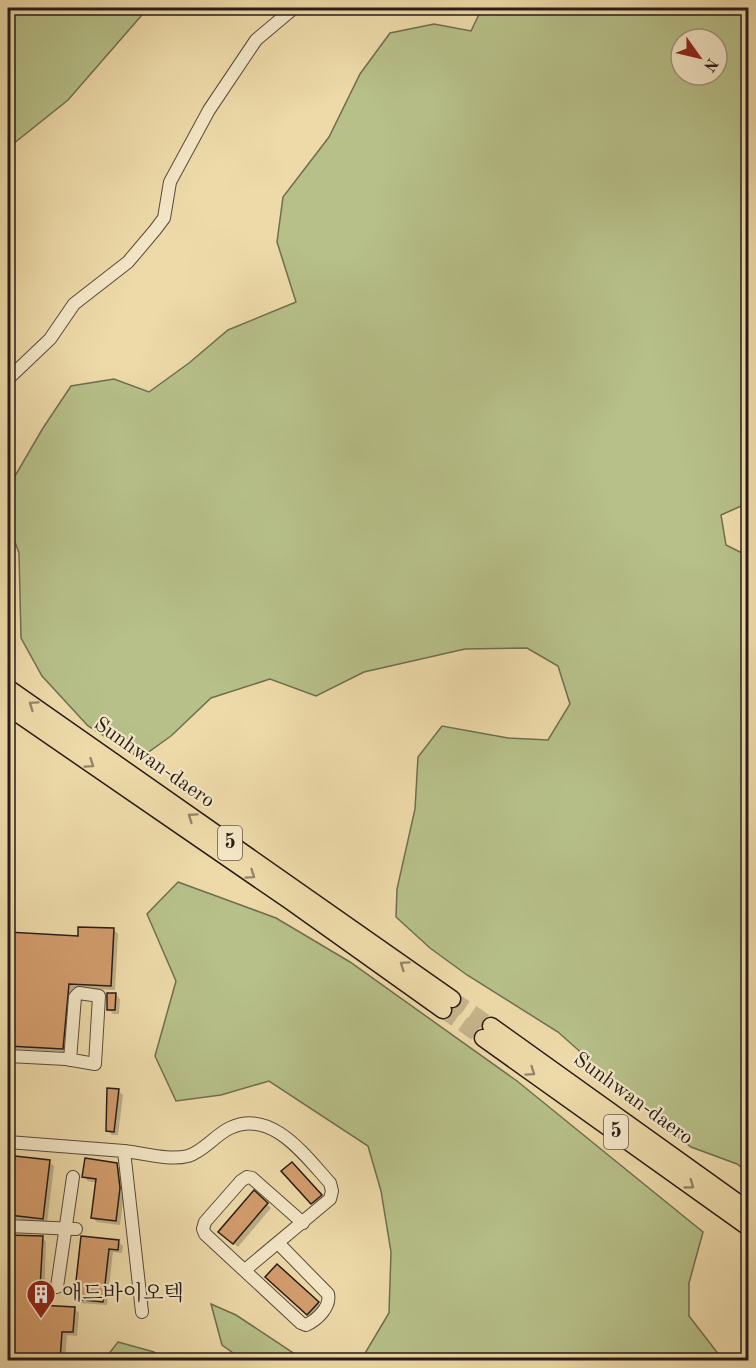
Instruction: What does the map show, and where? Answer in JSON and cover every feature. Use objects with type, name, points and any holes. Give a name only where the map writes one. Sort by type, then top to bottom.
[{"type":"main road","name":"Sunhwan-daero","points":[[8,688],[447,1004],[290,902],[8,707]]},
{"type":"main road","name":"Sunhwan-daero","points":[[748,1210],[487,1032],[748,1227]]},
{"type":"street","points":[[8,379],[50,339],[74,304],[128,262],[155,230],[164,218],[170,182],[208,110],[256,40],[294,8]]},
{"type":"street","points":[[8,1056],[95,1064],[99,996],[96,994],[80,993],[75,997],[70,1060]]},
{"type":"street","points":[[8,1142],[177,1157],[189,1156],[229,1128],[240,1124],[263,1125],[298,1147],[330,1184],[332,1191],[330,1199],[245,1270]]},
{"type":"street","points":[[124,1151],[142,1312]]},
{"type":"street","points":[[57,1287],[70,1229],[73,1177]]},
{"type":"street","points":[[278,1243],[328,1294],[330,1300],[328,1306],[306,1325],[301,1323],[205,1234],[203,1229],[205,1222],[247,1177],[252,1178],[303,1223]]},
{"type":"street","points":[[8,1226],[70,1229]]},
{"type":"green space","points":[[8,8],[148,8],[68,100],[8,148]]},
{"type":"green space","points":[[482,8],[748,8],[748,503],[721,515],[726,545],[748,556],[748,1172],[737,1164],[691,1147],[659,1122],[558,1032],[467,975],[430,948],[396,917],[397,889],[415,809],[418,757],[442,726],[508,738],[548,740],[570,704],[558,666],[527,648],[465,649],[364,672],[316,696],[270,679],[211,698],[171,736],[140,758],[88,726],[42,676],[21,638],[19,553],[8,523],[8,498],[12,481],[71,386],[114,379],[149,392],[189,363],[228,330],[296,302],[277,242],[283,197],[329,137],[360,74],[390,33],[434,24],[471,31]]},
{"type":"green space","points":[[178,882],[276,918],[350,962],[517,1081],[703,1232],[689,1283],[689,1316],[723,1360],[353,1360],[364,1355],[389,1313],[391,1252],[381,1191],[368,1146],[269,1081],[221,1095],[176,1101],[155,1056],[176,981],[147,914]]},
{"type":"green space","points":[[211,1304],[236,1315],[304,1360],[243,1360],[222,1345]]},
{"type":"green space","points":[[118,1342],[154,1352],[162,1360],[104,1360]]},
{"type":"building","points":[[78,927],[114,928],[111,986],[69,984],[63,1049],[8,1046],[8,932],[78,936]]},
{"type":"building","points":[[107,993],[116,993],[115,1010],[107,1010]]},
{"type":"building","points":[[107,1088],[119,1089],[114,1132],[106,1131]]},
{"type":"building","points":[[15,1156],[50,1160],[43,1219],[9,1215]]},
{"type":"building","points":[[85,1158],[117,1163],[120,1188],[116,1221],[91,1218],[96,1179],[82,1177]]},
{"type":"building","points":[[292,1162],[322,1195],[311,1204],[281,1171]]},
{"type":"building","points":[[254,1190],[268,1203],[233,1244],[218,1232]]},
{"type":"building","points":[[8,1235],[43,1236],[39,1305],[75,1307],[73,1332],[62,1332],[60,1360],[12,1360],[13,1352],[8,1352]]},
{"type":"building","points":[[81,1236],[119,1240],[118,1250],[109,1249],[103,1302],[74,1299]]},
{"type":"building","points":[[277,1264],[319,1302],[307,1315],[265,1277]]},
{"type":"tunnel","points":[[452,999],[491,1026]]},
{"type":"tunnel","points":[[443,1010],[483,1038]]},
{"type":"place","name":"애드바이오텍","points":[[41,1320]]}]
